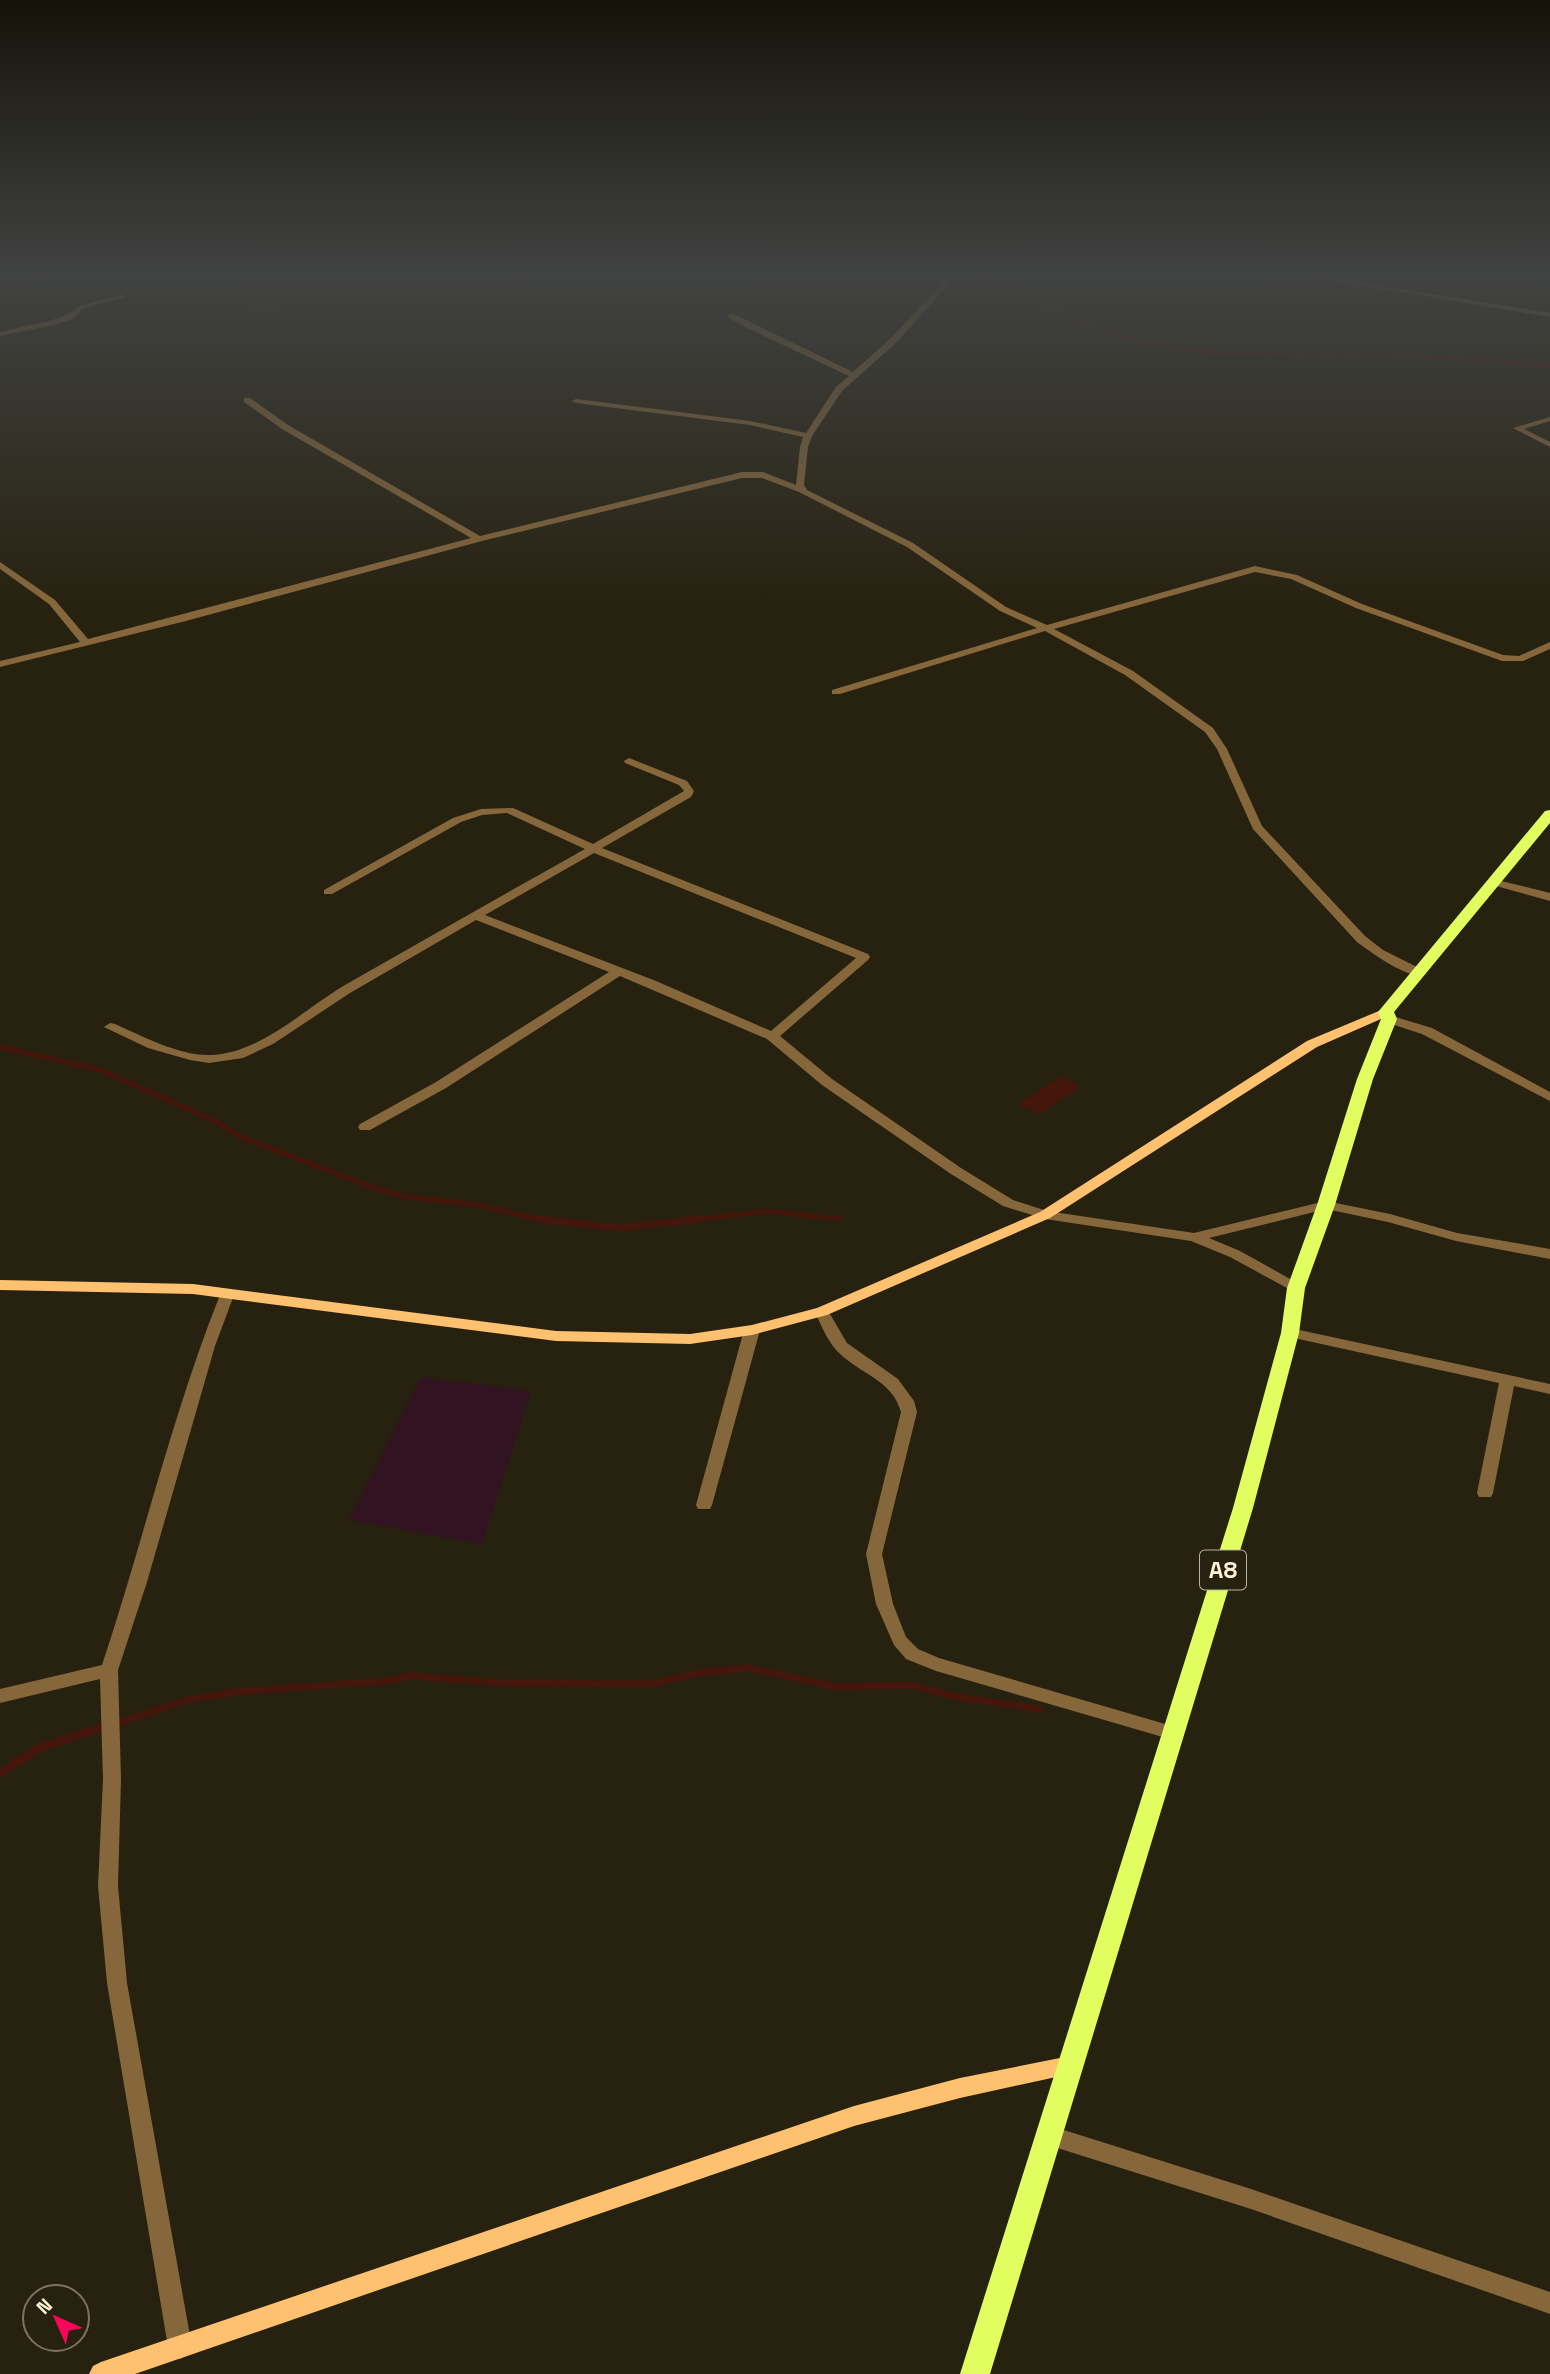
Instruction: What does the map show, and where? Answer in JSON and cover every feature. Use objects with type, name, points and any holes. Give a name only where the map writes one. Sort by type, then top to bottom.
[{"type":"main road","name":"A8","points":[[975,2374],[1243,1508],[1290,1333],[1296,1288],[1388,1015],[1417,972],[1550,814]]},
{"type":"street","points":[[801,490],[803,454],[808,436],[843,386]]},
{"type":"street","points":[[247,400],[285,427],[479,539]]},
{"type":"street","points":[[576,401],[750,423],[808,436]]},
{"type":"street","points":[[1550,419],[1517,428],[1550,444]]},
{"type":"street","points":[[0,664],[479,539],[751,473],[763,475],[801,490],[814,499],[910,545],[996,604],[1129,673],[1209,730],[1223,749],[1257,827],[1361,939],[1379,953],[1417,972]]},
{"type":"street","points":[[0,565],[52,602],[86,643]]},
{"type":"street","points":[[836,692],[1046,628],[1255,569],[1294,577],[1359,606],[1502,658],[1520,659],[1550,645]]},
{"type":"street","points":[[110,1027],[153,1045],[209,1059],[238,1055],[268,1041],[346,990],[687,795],[689,791],[682,783],[629,761]]},
{"type":"street","points":[[328,892],[418,839],[457,820],[481,812],[509,810],[592,848],[864,957],[772,1036]]},
{"type":"street","points":[[1493,882],[1550,897]]},
{"type":"street","points":[[476,916],[772,1036],[827,1082],[956,1171],[1008,1203],[1045,1215],[1194,1237],[1235,1254],[1296,1288]]},
{"type":"street","points":[[365,1127],[441,1085],[617,972]]},
{"type":"street","points":[[0,1285],[181,1288],[556,1336],[690,1339],[752,1329],[822,1312],[1045,1215],[1312,1044],[1388,1015],[1427,1031],[1550,1097]]},
{"type":"street","points":[[1194,1237],[1326,1205],[1390,1217],[1456,1237],[1550,1254]]},
{"type":"street","points":[[180,2347],[117,1983],[108,1886],[112,1779],[110,1670],[207,1346],[227,1295]]},
{"type":"street","points":[[822,1312],[842,1348],[895,1384],[907,1398],[909,1412],[874,1554],[894,1631],[904,1647],[919,1658],[936,1664],[1173,1733]]},
{"type":"street","points":[[704,1505],[752,1329]]},
{"type":"street","points":[[1290,1333],[1550,1389]]},
{"type":"street","points":[[1485,1493],[1507,1380]]},
{"type":"street","points":[[0,1696],[110,1670]]},
{"type":"street","points":[[100,2374],[842,2119],[960,2088],[1070,2065]]},
{"type":"street","points":[[1048,2135],[1264,2204],[1550,2303]]},
{"type":"shaded area","points":[[1061,1076],[1081,1087],[1039,1114],[1018,1104]]},
{"type":"shaded area","points":[[421,1377],[531,1391],[482,1544],[349,1520]]},
{"type":"waterway","points":[[0,1047],[101,1070],[219,1123],[241,1137],[377,1189],[409,1197],[479,1205],[545,1221]]},
{"type":"waterway","points":[[685,1221],[768,1211],[840,1219]]},
{"type":"waterway","points":[[538,1219],[620,1228],[700,1219]]},
{"type":"waterway","points":[[105,1727],[188,1700],[234,1692],[386,1681],[412,1676],[506,1683],[652,1684],[698,1673],[748,1668],[837,1687],[911,1685],[957,1697],[1040,1709]]},
{"type":"waterway","points":[[0,1773],[41,1747],[110,1725]]}]
